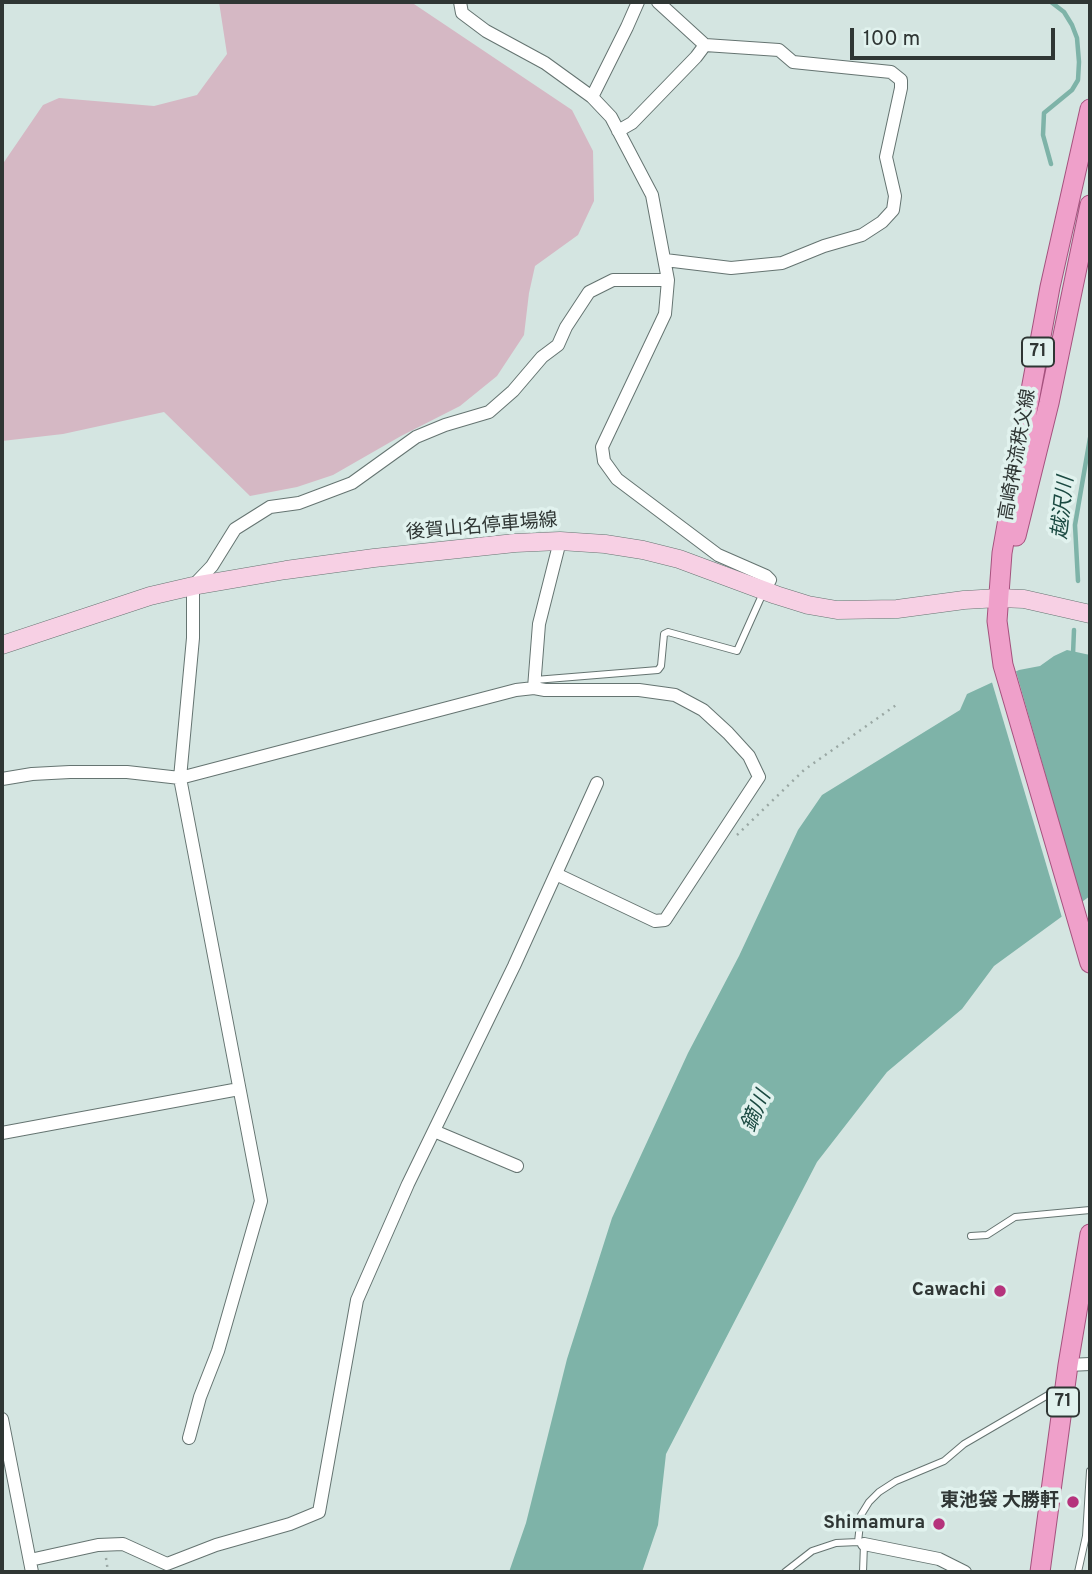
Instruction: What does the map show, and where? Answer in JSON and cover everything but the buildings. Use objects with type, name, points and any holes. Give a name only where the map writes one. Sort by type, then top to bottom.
[{"type":"main road","name":"高崎神流秩父線","points":[[1090,108],[1050,287],[1002,553],[998,638],[1003,664],[1090,961]]},
{"type":"main road","name":"高崎神流秩父線","points":[[999,598],[1046,416],[1090,205]]},
{"type":"main road","name":"後賀山名停車場線","points":[[2,645],[150,596],[193,586],[374,558],[515,543],[560,541],[643,550],[679,559],[808,605],[850,611],[897,609],[951,601],[1024,598],[1090,614]]},
{"type":"main road","name":"71","points":[[1040,1572],[1068,1365],[1090,1234]]},
{"type":"street","points":[[460,2],[462,13],[486,31],[545,63],[592,97],[611,117],[652,195],[668,280],[665,314],[602,447],[604,461],[617,480],[718,555],[766,576],[770,580],[764,591]]},
{"type":"street","points":[[592,97],[638,2]]},
{"type":"street","points":[[658,2],[705,45],[779,50],[793,62],[891,72],[901,80],[887,157],[895,196],[893,210],[882,222],[862,235],[782,262],[732,268],[665,261]]},
{"type":"street","points":[[618,131],[632,123],[705,45]]},
{"type":"street","points":[[189,1438],[200,1396],[218,1351],[261,1200],[180,778],[193,638],[193,586],[212,566],[235,529],[270,507],[299,503],[352,483],[416,437],[489,412],[513,391],[542,356],[558,345],[566,327],[589,292],[613,280],[668,280]]},
{"type":"street","points":[[535,684],[539,624],[560,541]]},
{"type":"street","points":[[2,779],[70,772],[127,772],[180,778],[535,684]]},
{"type":"street","points":[[535,684],[545,691],[651,692],[676,695],[702,710],[728,733],[749,756],[759,777],[665,920],[655,921],[556,874]]},
{"type":"street","points":[[2,1419],[31,1566],[98,1545],[123,1544],[167,1564],[216,1545],[290,1524],[318,1512],[358,1300],[408,1184],[597,783]]},
{"type":"street","points":[[2,1133],[239,1089]]},
{"type":"street","points":[[434,1131],[517,1166]]},
{"type":"street","points":[[1068,1365],[1090,1364]]},
{"type":"street","points":[[861,1543],[939,1559],[965,1572]]},
{"type":"lane","points":[[535,684],[658,670],[664,634],[668,632],[737,651],[764,591]]},
{"type":"lane","points":[[971,1236],[987,1235],[1015,1217],[1090,1210]]},
{"type":"lane","points":[[863,1572],[861,1515],[869,1502],[895,1480],[944,1461],[964,1444],[1065,1386]]},
{"type":"lane","points":[[1078,1572],[1086,1536],[1090,1471]]},
{"type":"lane","points":[[785,1572],[812,1551],[836,1543],[861,1543]]},
{"type":"path","points":[[714,845],[732,841],[804,770],[899,703]]},
{"type":"shaded area","points":[[219,2],[411,2],[572,110],[593,151],[594,201],[578,235],[535,266],[524,335],[497,376],[460,406],[333,475],[297,487],[250,496],[164,412],[63,434],[2,441],[2,165],[43,105],[59,98],[154,106],[197,95],[227,54]]},
{"type":"water","name":"鏑川","points":[[1067,650],[1090,655],[1090,896],[994,966],[962,1009],[887,1072],[817,1162],[666,1454],[658,1525],[642,1572],[509,1572],[526,1523],[567,1359],[612,1218],[688,1053],[739,956],[798,830],[822,795],[960,710],[967,694],[1019,670],[1040,666]]},
{"type":"pier","points":[[1015,668],[1083,906],[1063,921],[991,679]]},
{"type":"waterway","name":"越沢川","points":[[1051,2],[1064,12],[1072,25],[1077,38],[1079,62],[1078,80],[1072,90],[1044,113],[1043,135],[1051,164]]},
{"type":"waterway","name":"越沢川","points":[[1078,581],[1075,525],[1090,438]]},
{"type":"waterway","name":"越沢川","points":[[1073,654],[1074,630]]},
{"type":"place","name":"Cawachi","points":[[1000,1291]]},
{"type":"place","name":"東池袋 大勝軒","points":[[1073,1502]]},
{"type":"place","name":"Shimamura","points":[[939,1524]]}]
